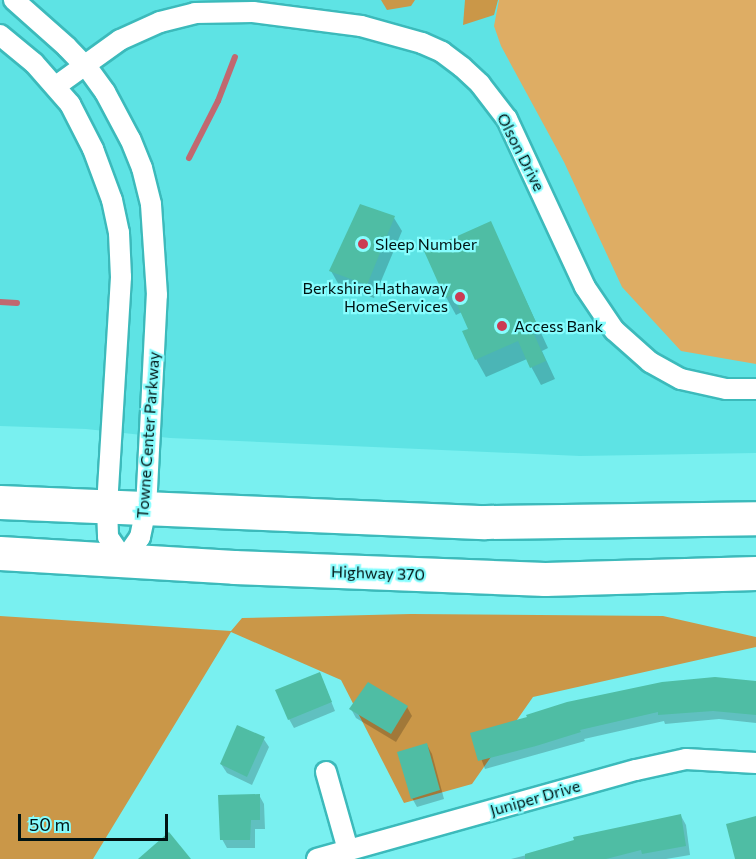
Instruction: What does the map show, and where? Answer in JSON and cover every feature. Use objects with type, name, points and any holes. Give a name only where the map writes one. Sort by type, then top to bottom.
[{"type":"highway","points":[[0,502],[485,522],[756,518]]},
{"type":"highway","name":"Highway 370","points":[[0,553],[257,568],[544,579],[756,573]]},
{"type":"street","name":"Towne Center Parkway","points":[[14,0],[47,27],[84,64],[105,92],[123,123],[142,168],[151,204],[157,296],[146,509],[140,537],[124,560]]},
{"type":"street","name":"Olson Drive","points":[[57,86],[84,64],[120,40],[160,22],[195,13],[254,12],[361,26],[397,34],[442,52],[480,84],[507,119],[585,287],[614,330],[650,362],[681,379],[726,389],[756,389]]},
{"type":"street","points":[[0,35],[57,86],[84,128],[112,200],[119,232],[120,312],[107,507],[108,537],[124,560]]},
{"type":"street","name":"Juniper Drive","points":[[317,859],[636,770],[686,759],[756,763]]},
{"type":"street","points":[[326,772],[348,850]]},
{"type":"shaded area","points":[[0,0],[756,0],[756,453],[580,456],[170,438],[86,429],[0,426]]},
{"type":"shaded area","points":[[381,0],[415,0],[411,6],[387,10]]},
{"type":"shaded area","points":[[465,0],[498,0],[494,15],[463,25]]},
{"type":"shaded area","points":[[499,0],[756,0],[756,364],[681,351],[622,287],[564,162],[501,46],[494,26]]},
{"type":"shaded area","points":[[411,614],[663,616],[756,637],[756,647],[533,697],[472,784],[404,803],[341,680],[231,632],[93,859],[0,859],[0,616],[231,631],[242,618]]},
{"type":"building","name":"Sleep Number","points":[[360,204],[395,216],[367,285],[329,271]]},
{"type":"building","points":[[491,221],[539,329],[533,332],[546,361],[530,368],[518,341],[475,360],[462,331],[468,329],[453,295],[445,298],[424,251]]},
{"type":"building","points":[[320,672],[332,702],[288,720],[275,690]]},
{"type":"building","points":[[715,677],[756,681],[756,715],[713,711],[658,715],[658,712],[580,730],[581,732],[536,746],[478,761],[470,733],[527,717],[526,715],[567,702],[662,682]]},
{"type":"building","points":[[368,682],[408,706],[391,734],[349,709]]},
{"type":"building","points":[[237,725],[265,737],[247,777],[220,764]]},
{"type":"building","points":[[427,743],[440,790],[411,799],[397,752]]},
{"type":"building","points":[[260,794],[260,820],[251,820],[250,840],[220,840],[218,795]]},
{"type":"building","points":[[681,814],[686,846],[642,854],[641,850],[606,859],[525,859],[525,854],[574,840],[573,837]]},
{"type":"building","points":[[756,816],[756,859],[735,859],[726,824]]},
{"type":"building","points":[[169,832],[191,859],[138,859]]},
{"type":"waterway","points":[[189,158],[218,101],[235,57]]},
{"type":"waterway","points":[[0,302],[17,303]]},
{"type":"place","name":"Sleep Number","points":[[363,244]]},
{"type":"place","name":"Berkshire Hathaway HomeServices","points":[[460,297]]},
{"type":"place","name":"Access Bank","points":[[502,326]]}]
